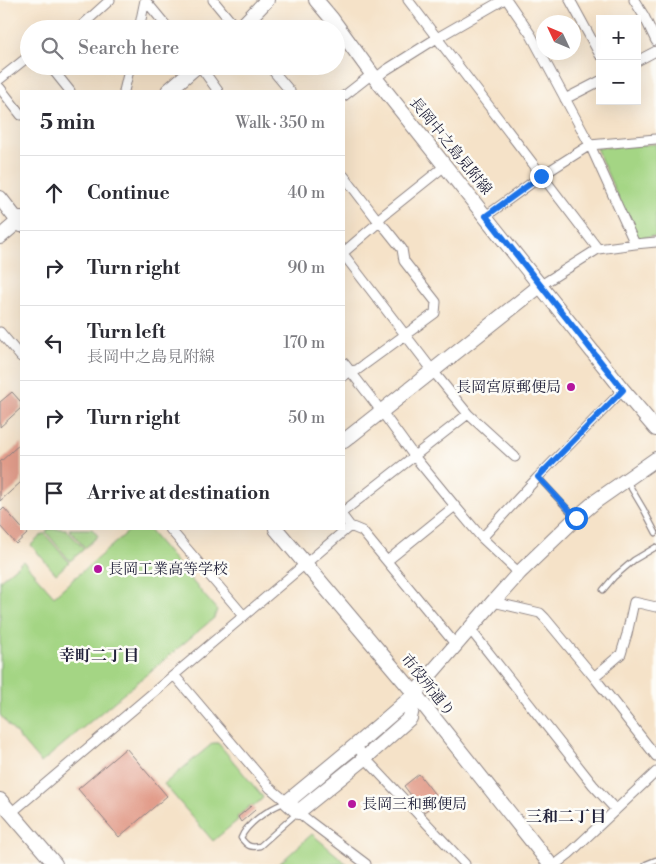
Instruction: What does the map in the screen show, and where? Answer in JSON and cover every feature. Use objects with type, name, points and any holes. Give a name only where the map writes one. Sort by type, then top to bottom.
[{"type":"street","points":[[88,20],[110,0]]},
{"type":"street","points":[[140,20],[145,0]]},
{"type":"street","points":[[145,0],[162,20]]},
{"type":"street","points":[[213,0],[230,20]]},
{"type":"street","points":[[247,20],[267,0]]},
{"type":"street","name":"長岡中之島見附線","points":[[316,0],[333,20]]},
{"type":"street","points":[[408,0],[598,249]]},
{"type":"street","points":[[345,95],[374,76],[503,0]]},
{"type":"street","points":[[507,0],[531,36],[590,145],[635,244]]},
{"type":"street","points":[[570,0],[596,48]]},
{"type":"street","points":[[634,0],[656,41]]},
{"type":"street","name":"長岡中之島見附線","points":[[345,37],[374,76],[656,429]]},
{"type":"street","points":[[639,60],[656,51]]},
{"type":"street","points":[[0,79],[20,63]]},
{"type":"street","points":[[57,75],[69,90]]},
{"type":"street","points":[[124,90],[128,75]]},
{"type":"street","points":[[169,90],[187,75]]},
{"type":"street","points":[[205,75],[217,90]]},
{"type":"street","points":[[277,75],[289,90]]},
{"type":"street","points":[[565,100],[596,83]]},
{"type":"street","points":[[0,88],[20,114]]},
{"type":"street","points":[[486,216],[541,176],[590,145],[656,139]]},
{"type":"street","points":[[345,253],[379,222],[380,216],[446,165]]},
{"type":"street","points":[[345,177],[402,249],[404,261],[436,302],[435,313],[357,370],[347,373],[382,412],[414,456],[482,538],[520,573]]},
{"type":"street","points":[[0,198],[20,222],[0,237]]},
{"type":"street","points":[[345,440],[541,285],[598,249],[656,242]]},
{"type":"street","points":[[345,255],[468,414],[515,457]]},
{"type":"street","points":[[0,332],[20,356]]},
{"type":"street","points":[[482,538],[538,477],[623,390]]},
{"type":"street","points":[[345,509],[468,414]]},
{"type":"street","points":[[287,802],[415,694],[493,602],[576,518],[596,501],[656,459]]},
{"type":"street","points":[[387,561],[455,506]]},
{"type":"street","points":[[345,519],[350,526],[362,531],[456,645]]},
{"type":"street","points":[[11,813],[350,526]]},
{"type":"street","points":[[171,530],[244,616]]},
{"type":"street","name":"市役所通り","points":[[277,530],[415,694],[550,864]]},
{"type":"street","points":[[493,602],[540,613],[594,677],[656,756]]},
{"type":"street","points":[[594,677],[621,654],[634,602],[656,607]]},
{"type":"street","points":[[470,629],[593,784],[616,810]]},
{"type":"street","points":[[174,675],[270,788],[309,822],[366,864]]},
{"type":"street","points":[[298,812],[365,758],[410,718],[415,694]]},
{"type":"street","points":[[356,745],[365,758],[465,864]]},
{"type":"street","points":[[556,864],[656,772]]},
{"type":"street","points":[[0,800],[55,864]]},
{"type":"lane","points":[[538,477],[576,518]]},
{"type":"lane","points":[[626,479],[656,533]]},
{"type":"lane","points":[[603,590],[614,577],[634,560],[656,547]]},
{"type":"lane","points":[[287,802],[266,811],[243,833],[241,838],[246,845],[260,846],[298,812]]},
{"type":"lane","points":[[646,864],[656,860]]},
{"type":"green space","points":[[656,144],[656,236],[636,238],[596,148]]},
{"type":"green space","points":[[48,530],[67,530],[84,549],[70,561],[46,532]]},
{"type":"green space","points":[[70,530],[93,530],[98,536],[85,548]]},
{"type":"green space","name":"長岡工業高等学校","points":[[130,530],[149,530],[217,610],[214,618],[41,763],[0,715],[0,580],[23,561],[54,596]]},
{"type":"green space","points":[[44,533],[69,562],[56,574],[31,545]]},
{"type":"green space","points":[[213,743],[218,743],[263,797],[253,807],[251,805],[237,817],[238,820],[213,841],[164,784]]},
{"type":"green space","points":[[312,834],[347,864],[279,864]]},
{"type":"building","points":[[12,392],[20,401],[20,409],[0,427],[0,402]]},
{"type":"building","points":[[20,444],[20,483],[0,501],[0,462]]},
{"type":"building","points":[[4,508],[20,526],[20,530],[23,530],[27,534],[16,544],[0,526],[0,512]]},
{"type":"building","points":[[126,748],[167,796],[119,837],[78,789]]},
{"type":"building","points":[[419,774],[440,801],[424,812],[404,786]]},
{"type":"building","points":[[251,806],[255,810],[241,822],[238,817]]},
{"type":"place","name":"長岡宮原郵便局","points":[[571,387]]},
{"type":"place","name":"長岡工業高等学校","points":[[98,569]]},
{"type":"place","name":"長岡三和郵便局","points":[[352,804]]},
{"type":"district","name":"幸町二丁目","points":[[99,655]]},
{"type":"district","name":"三和二丁目","points":[[566,816]]},
{"type":"route","points":[[541,176],[486,216],[623,390],[538,477],[576,518]]}]
